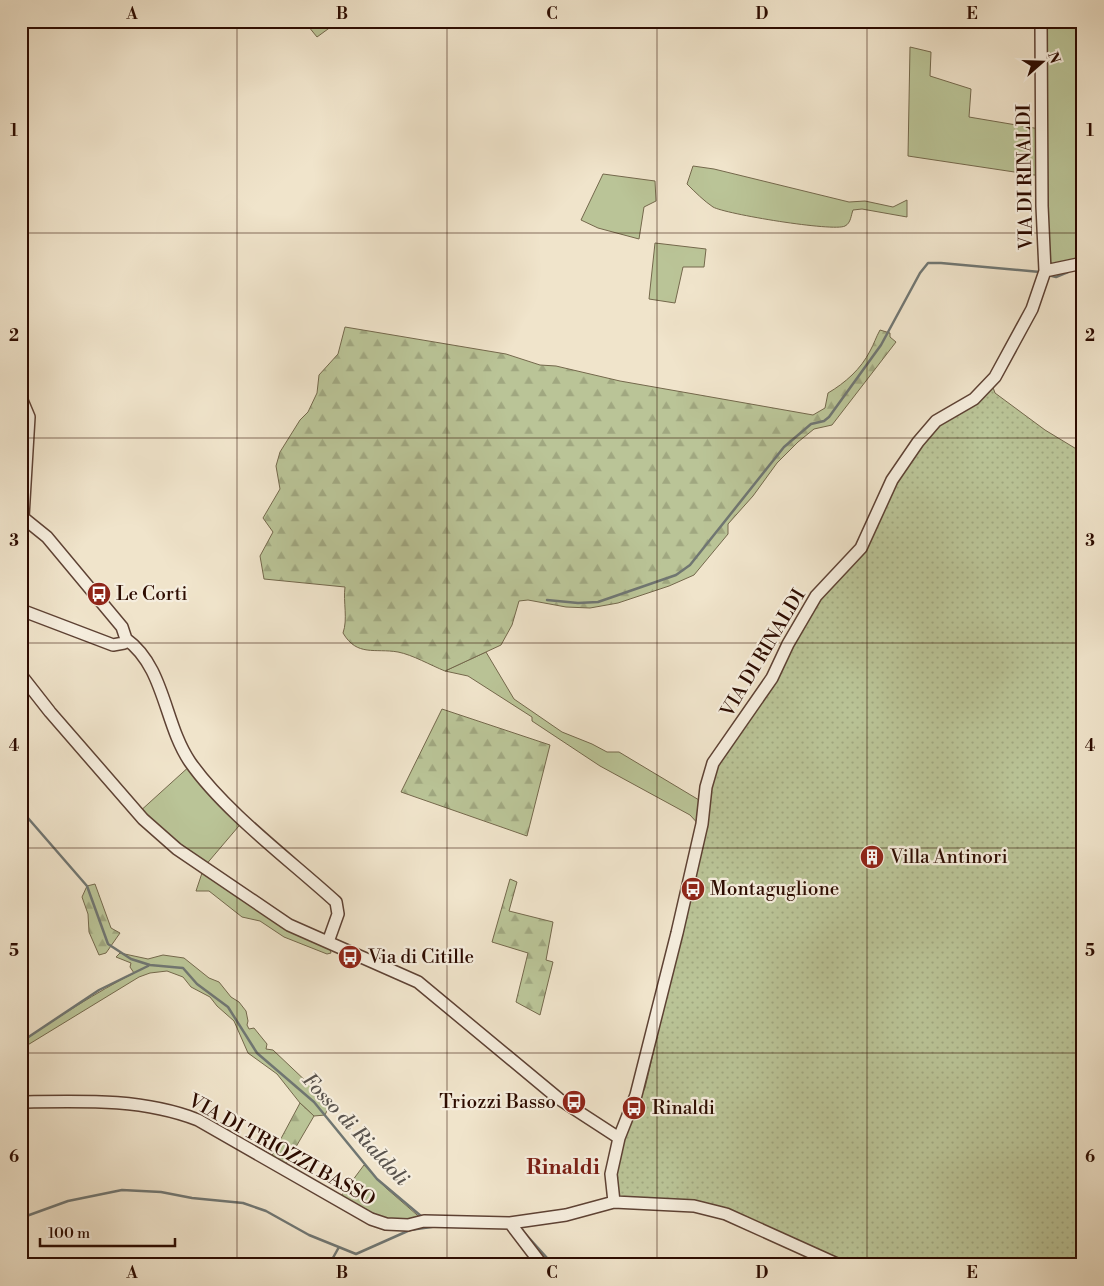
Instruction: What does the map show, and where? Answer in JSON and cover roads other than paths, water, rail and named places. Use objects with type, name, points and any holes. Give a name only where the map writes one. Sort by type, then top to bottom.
[{"type":"street","name":"VIA DI RINALDI","points":[[614,1202],[611,1174],[619,1138],[636,1095],[678,933],[702,824],[706,787],[713,762],[772,678],[788,644],[816,596],[861,548],[892,480],[918,442],[936,421],[974,399],[995,377],[1032,309],[1045,271],[1042,191],[1041,21]]},
{"type":"street","name":"VIA DI RINALDI","points":[[1045,271],[1083,264]]},
{"type":"street","points":[[21,398],[29,417],[22,516],[47,538],[122,627],[126,639],[145,658],[180,743],[192,764],[244,820],[336,902],[338,914],[328,942]]},
{"type":"street","points":[[21,610],[113,645],[124,644],[126,639]]},
{"type":"street","points":[[21,675],[50,712],[143,819],[177,849],[289,924],[418,982],[559,1099],[619,1138]]},
{"type":"street","name":"VIA DI TRIOZZI BASSO","points":[[21,1102],[94,1100],[175,1111],[198,1120],[371,1219],[386,1224],[408,1225],[424,1220],[510,1224],[566,1215],[614,1202],[694,1206],[726,1214],[839,1265]]},
{"type":"street","points":[[510,1224],[542,1265]]},
{"type":"waterway","points":[[547,600],[578,603],[598,602],[676,575],[690,565],[784,447],[811,424],[824,421],[829,417],[881,345],[920,273],[928,263],[1040,272]]},
{"type":"waterway","points":[[1048,275],[1056,277],[1068,272]]},
{"type":"waterway","name":"Fosso di Rialdoli","points":[[21,810],[87,886],[108,944],[131,959],[150,965],[183,968],[197,984],[228,1007],[257,1053],[314,1102],[377,1179],[421,1216],[421,1219]]},
{"type":"waterway","points":[[21,1042],[99,990],[148,966]]},
{"type":"waterway","points":[[21,1218],[68,1201],[122,1190],[161,1192],[192,1198],[243,1203],[266,1211],[309,1235],[356,1254],[410,1230],[438,1226]]},
{"type":"waterway","points":[[520,1228],[548,1259],[555,1261],[581,1259],[628,1265]]},
{"type":"waterway","points":[[329,1265],[339,1247]]},
{"type":"place","name":"Le Corti","points":[[99,594]]},
{"type":"place","name":"Villa Antinori","points":[[872,857]]},
{"type":"place","name":"Montaguglione","points":[[693,889]]},
{"type":"place","name":"Via di Citille","points":[[350,957]]},
{"type":"place","name":"Triozzi Basso","points":[[574,1102]]},
{"type":"place","name":"Rinaldi","points":[[634,1108]]},
{"type":"district","name":"Rinaldi","points":[[563,1168]]}]
